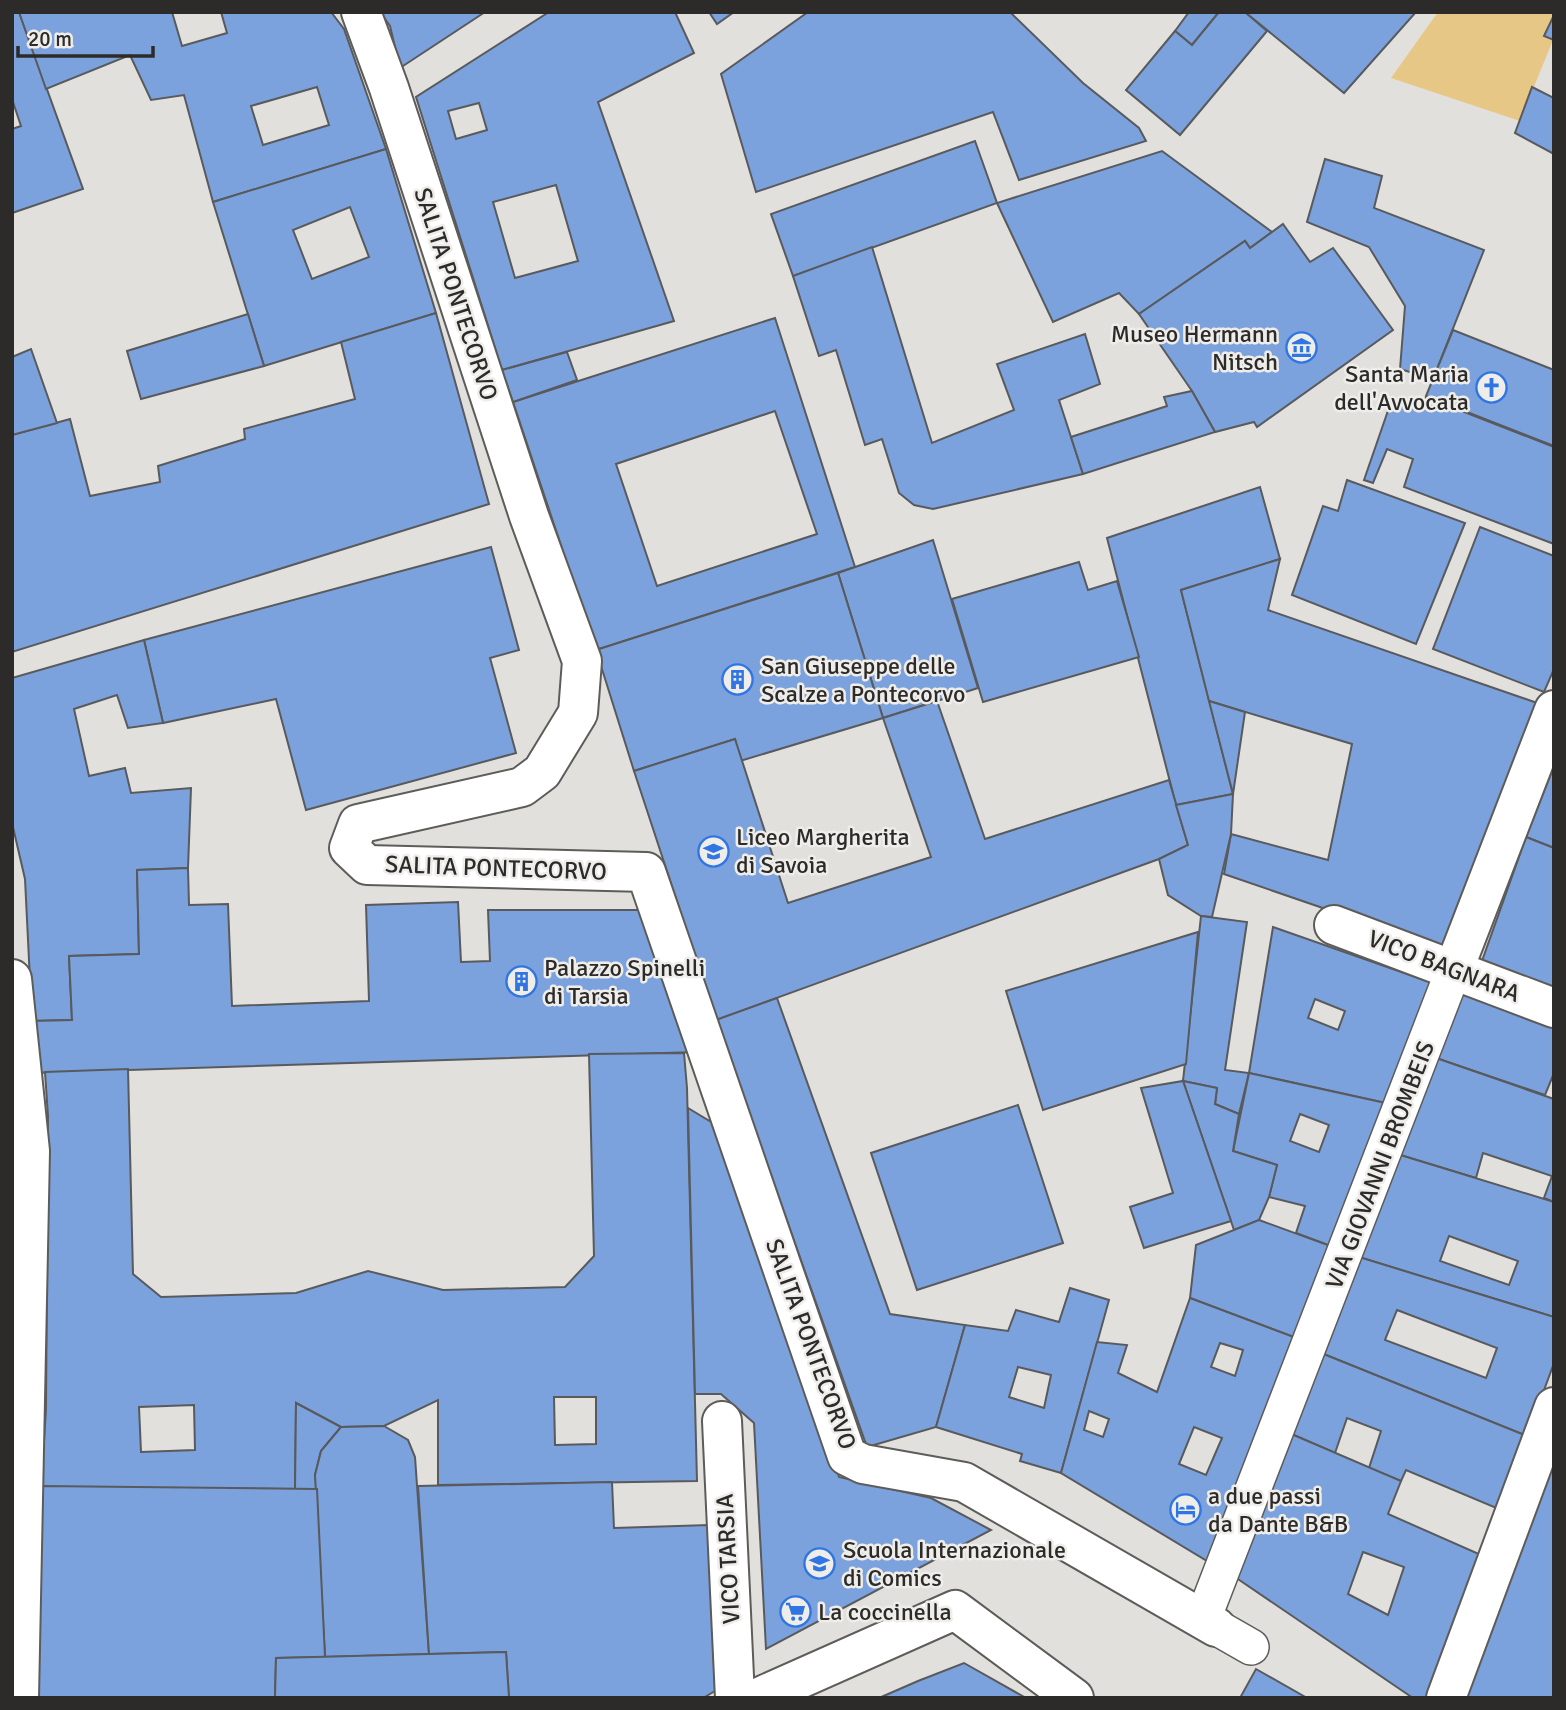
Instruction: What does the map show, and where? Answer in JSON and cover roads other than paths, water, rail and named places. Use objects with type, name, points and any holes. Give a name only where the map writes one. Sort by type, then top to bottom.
[{"type":"street","name":"SALITA PONTECORVO","points":[[361,12],[389,88],[529,516],[582,661],[578,713],[542,772],[522,787],[358,824],[349,848],[367,864],[646,872],[847,1456],[863,1464],[964,1482],[1210,1623]]},
{"type":"street","name":"VIA GIOVANNI BROMBEIS","points":[[1210,1623],[1454,969],[1554,710]]},
{"type":"street","name":"VICO BAGNARA","points":[[1334,925],[1554,1008]]},
{"type":"street","points":[[12,979],[30,1151],[19,1698]]},
{"type":"street","points":[[1446,1698],[1554,1407]]},
{"type":"street","name":"VICO TARSIA","points":[[722,1421],[735,1698]]},
{"type":"street","points":[[757,1698],[955,1610],[1074,1698]]},
{"type":"street","points":[[1210,1623],[1251,1647]]},
{"type":"place","name":"Museo Hermann Nitsch","points":[[1301,348]]},
{"type":"place","name":"Santa Maria dell'Avvocata","points":[[1492,388]]},
{"type":"place","name":"San Giuseppe delle Scalze a Pontecorvo","points":[[738,680]]},
{"type":"place","name":"Liceo Margherita di Savoia","points":[[713,851]]},
{"type":"place","name":"Palazzo Spinelli di Tarsia","points":[[521,982]]},
{"type":"place","name":"a due passi da Dante B&B","points":[[1185,1510]]},
{"type":"place","name":"Scuola Internazionale di Comics","points":[[820,1564]]},
{"type":"place","name":"La coccinella","points":[[795,1612]]}]
